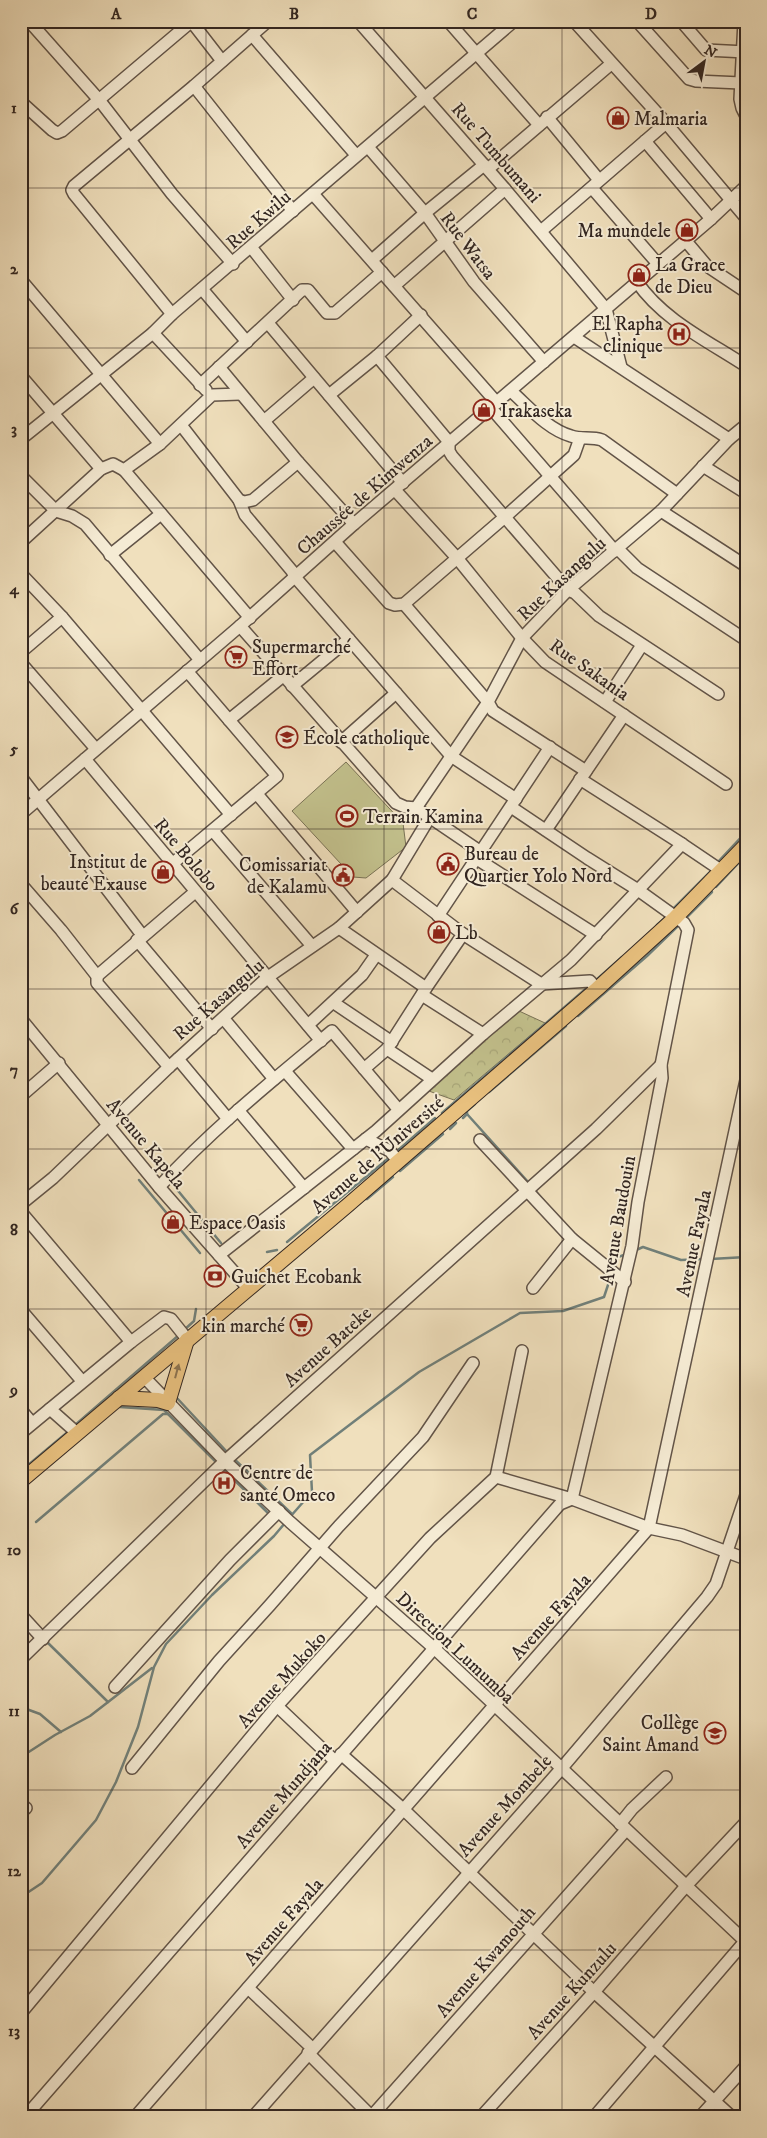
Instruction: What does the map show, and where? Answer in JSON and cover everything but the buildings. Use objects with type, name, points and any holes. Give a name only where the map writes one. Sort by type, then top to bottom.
[{"type":"main road","name":"Avenue de l’Université","points":[[21,1481],[398,1161],[597,989],[675,918],[746,845]]},
{"type":"main road","points":[[118,1398],[158,1400],[168,1403],[187,1339]]},
{"type":"street","points":[[29,21],[100,101],[172,194],[233,264]]},
{"type":"street","points":[[172,314],[72,190],[74,186],[194,86],[268,21]]},
{"type":"street","name":"Rue Tumbumani","points":[[358,21],[506,189],[606,310]]},
{"type":"street","points":[[448,21],[476,53],[543,121],[658,264]]},
{"type":"street","name":"Rue Kwilu","points":[[21,439],[153,333],[172,314],[233,264],[292,210],[514,21]]},
{"type":"street","points":[[574,21],[666,124],[746,218]]},
{"type":"street","points":[[637,21],[689,79],[741,83]]},
{"type":"street","points":[[681,21],[706,50],[744,52]]},
{"type":"street","points":[[744,21],[740,104],[746,116]]},
{"type":"street","points":[[21,102],[52,130],[57,133],[62,131],[192,22],[222,61]]},
{"type":"street","points":[[252,35],[356,155]]},
{"type":"street","points":[[372,260],[425,213],[486,167],[611,64]]},
{"type":"street","points":[[194,86],[292,210]]},
{"type":"street","points":[[541,230],[666,124]]},
{"type":"street","points":[[645,140],[711,219]]},
{"type":"street","name":"Rue Watsa","points":[[368,147],[425,213],[474,282],[544,362]]},
{"type":"street","name":"Chaussée de Kimwenza","points":[[21,814],[250,618],[354,524],[449,442],[606,310],[746,186]]},
{"type":"street","points":[[394,286],[506,189]]},
{"type":"street","points":[[313,194],[421,315],[550,476],[616,550],[637,568],[746,640]]},
{"type":"street","points":[[685,240],[707,266],[746,292]]},
{"type":"street","points":[[251,247],[293,300]]},
{"type":"street","points":[[200,385],[305,289],[327,313],[335,313],[382,272]]},
{"type":"street","points":[[21,280],[160,444]]},
{"type":"street","points":[[637,282],[648,298],[661,310],[746,366]]},
{"type":"street","points":[[202,289],[247,342]]},
{"type":"street","points":[[606,310],[621,367]]},
{"type":"street","points":[[330,396],[421,315]]},
{"type":"street","name":"Rue Sakania","points":[[268,323],[330,396],[399,487],[522,638],[553,668],[726,784]]},
{"type":"street","points":[[153,333],[212,396]]},
{"type":"street","points":[[574,337],[729,438]]},
{"type":"street","points":[[377,356],[449,442],[449,451],[452,456],[506,516],[568,590],[575,593],[599,616],[718,694]]},
{"type":"street","points":[[220,367],[240,394],[298,462],[354,524]]},
{"type":"street","points":[[21,376],[101,469]]},
{"type":"street","points":[[264,421],[314,378]]},
{"type":"street","points":[[511,391],[552,427],[566,435],[602,440],[677,494]]},
{"type":"street","points":[[124,470],[160,444],[212,396],[240,394]]},
{"type":"street","points":[[181,425],[239,500],[245,515],[294,573],[295,577],[451,756],[514,803],[546,830],[638,890],[675,918]]},
{"type":"street","name":"Rue Kasangulu","points":[[416,808],[488,702],[522,638],[568,590],[661,511],[729,438],[746,425]]},
{"type":"street","points":[[335,542],[389,603],[396,605],[404,604],[574,455],[580,438]]},
{"type":"street","points":[[239,500],[244,502],[253,500],[298,462]]},
{"type":"street","points":[[21,542],[101,469],[113,464],[124,470],[250,618]]},
{"type":"street","points":[[702,466],[746,493]]},
{"type":"street","points":[[21,476],[56,511],[72,516],[85,524],[200,660]]},
{"type":"street","points":[[661,511],[746,566]]},
{"type":"street","points":[[110,555],[161,514]]},
{"type":"street","points":[[24,577],[62,617],[231,815]]},
{"type":"street","points":[[404,604],[488,702],[494,712],[550,747],[583,775],[722,871]]},
{"type":"street","points":[[21,652],[62,617]]},
{"type":"street","points":[[240,626],[396,803],[405,807],[416,808],[430,817],[479,855],[596,935]]},
{"type":"street","points":[[292,686],[349,639]]},
{"type":"street","points":[[605,702],[642,645]]},
{"type":"street","points":[[21,663],[96,750]]},
{"type":"street","points":[[172,864],[277,776],[187,671]]},
{"type":"street","points":[[229,720],[283,676]]},
{"type":"street","points":[[341,742],[396,693]]},
{"type":"street","points":[[546,830],[624,715]]},
{"type":"street","points":[[438,916],[550,747]]},
{"type":"street","name":"Rue Bolobo","points":[[85,759],[321,1040]]},
{"type":"street","points":[[21,777],[140,938],[212,1029]]},
{"type":"street","points":[[257,794],[357,912]]},
{"type":"street","name":"Rue Kasangulu","points":[[23,1198],[53,1178],[173,1063],[224,1019],[268,977],[339,928],[392,880],[430,817]]},
{"type":"street","points":[[213,831],[312,946]]},
{"type":"street","points":[[219,1255],[366,1139],[483,1034],[571,960],[682,844]]},
{"type":"street","points":[[392,880],[438,916],[541,984],[590,981],[597,989]]},
{"type":"street","points":[[21,884],[61,930],[96,976],[97,983],[228,1118]]},
{"type":"street","points":[[96,976],[196,892]]},
{"type":"street","name":"Avenue Baudouin","points":[[572,1499],[617,1276],[631,1252],[662,1078],[661,1065],[688,930],[684,923],[675,918]]},
{"type":"street","points":[[339,928],[483,1034]]},
{"type":"street","points":[[364,1069],[389,1046],[424,991],[464,934]]},
{"type":"street","points":[[308,1025],[334,1003],[362,975],[376,955]]},
{"type":"street","points":[[334,1003],[432,1079]]},
{"type":"street","name":"Avenue Kapela","points":[[21,1019],[159,1187],[248,1288]]},
{"type":"street","points":[[224,1019],[274,1079]]},
{"type":"street","points":[[159,1187],[191,1152],[228,1118],[332,1031],[398,1109]]},
{"type":"street","points":[[21,1096],[59,1063]]},
{"type":"street","name":"Avenue Bateke","points":[[21,1659],[226,1462],[628,1099],[661,1065]]},
{"type":"street","points":[[285,1071],[353,1149]]},
{"type":"street","name":"Avenue Fayala","points":[[135,2117],[402,1809],[650,1528],[746,1080]]},
{"type":"street","points":[[238,1110],[304,1188]]},
{"type":"street","points":[[366,1139],[390,1151],[398,1161]]},
{"type":"street","points":[[480,1140],[572,1239],[617,1276]]},
{"type":"street","points":[[21,1212],[131,1342]]},
{"type":"street","points":[[533,1288],[572,1239]]},
{"type":"street","points":[[21,1310],[82,1381]]},
{"type":"street","points":[[21,1433],[82,1381],[164,1317],[171,1319],[187,1339]]},
{"type":"street","points":[[522,1350],[496,1477],[572,1499],[650,1528],[682,1535],[746,1559]]},
{"type":"street","points":[[132,1768],[220,1661],[339,1526],[423,1436],[473,1364]]},
{"type":"street","name":"Direction Lumumba","points":[[144,1377],[226,1462],[283,1516],[435,1649],[746,1941]]},
{"type":"street","points":[[50,1409],[77,1433]]},
{"type":"street","points":[[21,1410],[32,1423]]},
{"type":"street","name":"Avenue Mukoko","points":[[21,2013],[278,1706],[348,1631],[430,1538],[496,1477]]},
{"type":"street","name":"Avenue Mombele","points":[[253,2117],[561,1769],[707,1597],[716,1584],[746,1495]]},
{"type":"street","name":"Avenue Mundjana","points":[[24,2117],[560,1504],[572,1499]]},
{"type":"street","points":[[115,1687],[230,1560],[283,1516]]},
{"type":"street","points":[[21,1615],[43,1639]]},
{"type":"street","points":[[278,1706],[402,1809],[594,1992],[732,2117]]},
{"type":"street","name":"Avenue Kwamouth","points":[[372,2117],[623,1827],[632,1809],[666,1777]]},
{"type":"street","name":"Avenue Kunzulu","points":[[481,2117],[594,1992],[686,1886],[746,1822]]},
{"type":"street","points":[[594,2117],[746,1941]]},
{"type":"street","points":[[248,1988],[372,2117]]},
{"type":"street","points":[[700,2117],[746,2066]]},
{"type":"green space","name":"Terrain Kamina","points":[[346,762],[403,823],[406,847],[366,878],[353,877],[292,811]]},
{"type":"green space","points":[[519,1011],[545,1023],[454,1100],[426,1090]]},
{"type":"waterway","points":[[716,864],[746,832]]},
{"type":"waterway","points":[[716,887],[746,855]]},
{"type":"waterway","points":[[672,910],[713,869]]},
{"type":"waterway","points":[[685,919],[712,892]]},
{"type":"waterway","points":[[657,925],[667,916]]},
{"type":"waterway","points":[[578,1016],[647,956],[680,924]]},
{"type":"waterway","points":[[595,981],[622,957]]},
{"type":"waterway","points":[[442,1113],[589,986]]},
{"type":"waterway","points":[[489,1092],[566,1026]]},
{"type":"waterway","points":[[467,1114],[467,1111],[475,1104]]},
{"type":"waterway","points":[[463,1118],[467,1114],[529,1183]]},
{"type":"waterway","points":[[396,1152],[435,1118]]},
{"type":"waterway","points":[[450,1129],[456,1123]]},
{"type":"waterway","points":[[400,1171],[443,1134]]},
{"type":"waterway","points":[[287,1242],[390,1157]]},
{"type":"waterway","points":[[156,1165],[165,1176]]},
{"type":"waterway","points":[[364,1199],[367,1199],[393,1177]]},
{"type":"waterway","points":[[139,1180],[200,1253]]},
{"type":"waterway","points":[[170,1181],[221,1243]]},
{"type":"waterway","points":[[533,1188],[544,1201]]},
{"type":"waterway","points":[[634,1251],[643,1247],[681,1260],[703,1259]]},
{"type":"waterway","points":[[267,1252],[277,1250]]},
{"type":"waterway","points":[[614,1269],[618,1257],[627,1254]]},
{"type":"waterway","points":[[711,1259],[746,1257]]},
{"type":"waterway","points":[[290,1517],[312,1492],[310,1455],[419,1372],[520,1313],[563,1311],[604,1297],[611,1276]]},
{"type":"waterway","points":[[184,1330],[194,1321],[196,1309]]},
{"type":"waterway","points":[[74,1426],[179,1335]]},
{"type":"waterway","points":[[176,1397],[228,1453]]},
{"type":"waterway","points":[[120,1407],[164,1410],[218,1464]]},
{"type":"waterway","points":[[36,1522],[163,1414],[168,1414]]},
{"type":"waterway","points":[[21,1471],[70,1430]]},
{"type":"waterway","points":[[233,1458],[292,1514]]},
{"type":"waterway","points":[[224,1470],[271,1516]]},
{"type":"waterway","points":[[21,1897],[42,1883],[96,1820],[116,1782],[138,1727],[154,1667],[166,1644],[212,1595],[274,1536],[285,1523]]},
{"type":"waterway","points":[[46,1641],[108,1702]]},
{"type":"waterway","points":[[21,1757],[55,1735],[90,1716],[152,1668]]},
{"type":"waterway","points":[[21,1707],[40,1714],[61,1732]]},
{"type":"place","name":"Malmaria","points":[[618,118]]},
{"type":"place","name":"Ma mundele","points":[[687,230]]},
{"type":"place","name":"La Grace de Dieu","points":[[639,275]]},
{"type":"place","name":"El Rapha clinique","points":[[679,334]]},
{"type":"place","name":"Irakaseka","points":[[484,410]]},
{"type":"place","name":"Supermarché Effort","points":[[236,657]]},
{"type":"place","name":"École catholique","points":[[287,737]]},
{"type":"place","name":"Terrain Kamina","points":[[347,816]]},
{"type":"place","name":"Bureau de Quartier Yolo Nord","points":[[448,864]]},
{"type":"place","name":"Institut de beauté Exause","points":[[163,872]]},
{"type":"place","name":"Comissariat de Kalamu","points":[[343,875]]},
{"type":"place","name":"Lb","points":[[439,932]]},
{"type":"place","name":"Espace Oasis","points":[[173,1222]]},
{"type":"place","name":"Guichet Ecobank","points":[[215,1276]]},
{"type":"place","name":"kin marché","points":[[301,1325]]},
{"type":"place","name":"Centre de santé Omeco","points":[[224,1483]]},
{"type":"place","name":"Collège Saint Amand","points":[[715,1733]]}]
